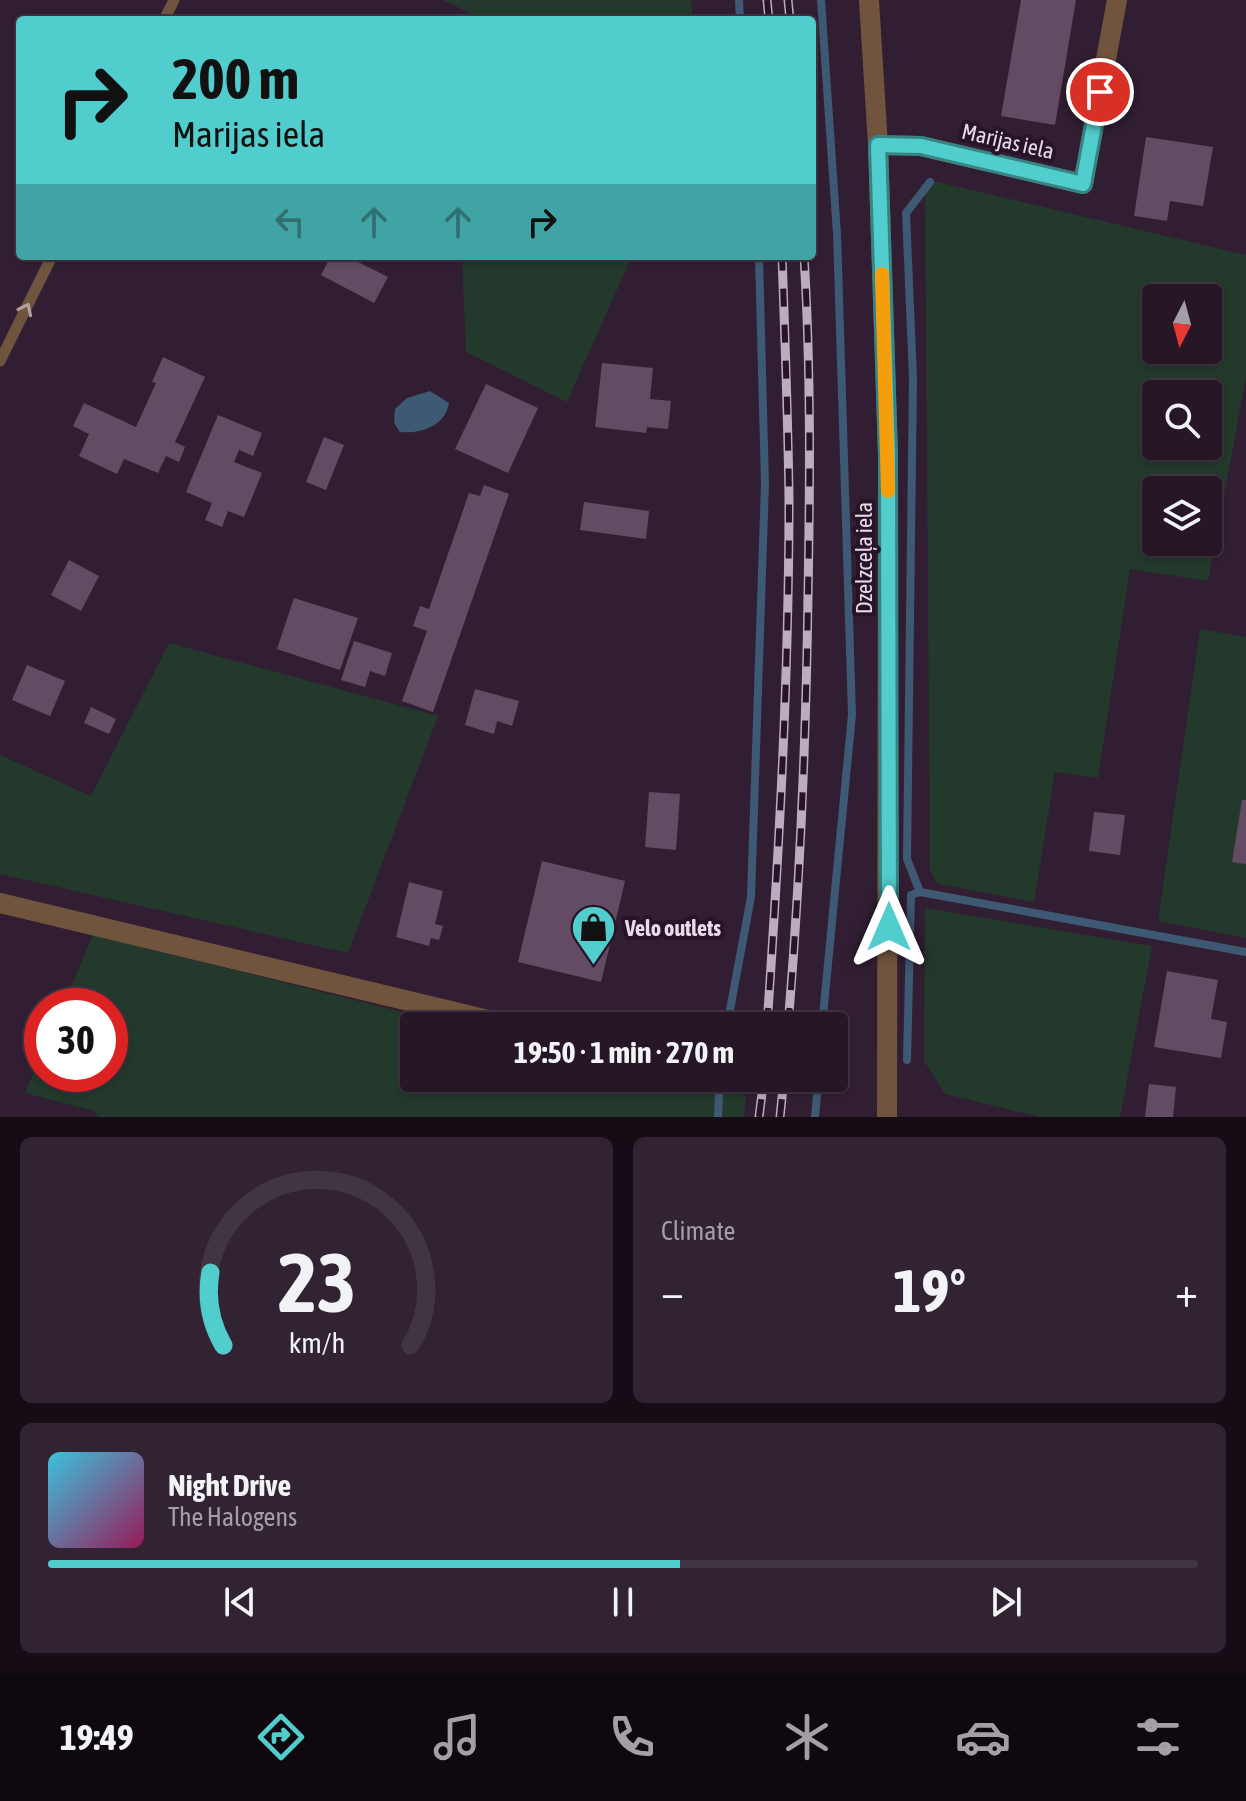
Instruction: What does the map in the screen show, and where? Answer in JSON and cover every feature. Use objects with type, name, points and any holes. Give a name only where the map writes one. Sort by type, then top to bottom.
[{"type":"street","name":"Dzelzceļa iela","points":[[869,0],[878,145],[888,455],[891,1116]]},
{"type":"street","name":"Marijas iela","points":[[878,145],[921,146],[1083,184],[1117,0]]},
{"type":"street","points":[[0,903],[455,1012]]},
{"type":"lane","points":[[0,361],[50,260]]},
{"type":"green space","points":[[443,0],[691,0],[693,16],[471,16]]},
{"type":"green space","points":[[925,179],[1246,255],[1246,377],[1222,506],[1222,476],[1142,476],[1142,556],[1213,556],[1208,581],[1130,569],[1098,778],[1055,772],[1034,902],[938,884],[930,871]]},
{"type":"green space","points":[[462,260],[630,260],[567,402],[466,352]]},
{"type":"green space","points":[[1200,629],[1246,637],[1246,938],[1158,921]]},
{"type":"green space","points":[[169,643],[438,716],[348,953],[0,874],[0,755],[91,796]]},
{"type":"green space","points":[[925,908],[1152,946],[1120,1117],[1039,1117],[945,1094],[924,1061]]},
{"type":"green space","points":[[93,935],[403,1012],[400,1012],[400,1092],[729,1092],[746,1096],[744,1117],[98,1117],[94,1111],[25,1093],[128,1092],[128,988],[71,988]]},
{"type":"water","points":[[430,391],[449,403],[443,418],[424,430],[400,432],[394,423],[395,409],[407,398]]},
{"type":"building","points":[[1021,0],[1076,0],[1055,125],[1001,116]]},
{"type":"building","points":[[1146,137],[1213,147],[1203,206],[1170,201],[1167,221],[1134,216]]},
{"type":"building","points":[[329,260],[354,260],[388,277],[374,303],[321,275]]},
{"type":"building","points":[[163,357],[205,377],[175,442],[185,447],[179,462],[166,456],[158,473],[124,459],[117,474],[79,456],[89,434],[73,426],[84,403],[136,427],[156,383],[152,382]]},
{"type":"building","points":[[602,363],[653,368],[650,399],[671,401],[668,429],[647,427],[646,433],[595,427]]},
{"type":"building","points":[[486,384],[538,408],[508,473],[455,449]]},
{"type":"building","points":[[218,415],[262,433],[253,456],[239,450],[234,462],[262,473],[244,517],[228,511],[222,527],[205,520],[212,503],[186,492]]},
{"type":"building","points":[[324,437],[344,445],[326,490],[306,482]]},
{"type":"building","points":[[484,485],[509,494],[433,712],[402,701],[427,631],[413,626],[420,606],[429,609],[469,493],[480,496]]},
{"type":"building","points":[[584,502],[649,511],[646,539],[580,530]]},
{"type":"building","points":[[69,560],[99,576],[81,611],[51,595]]},
{"type":"building","points":[[294,598],[358,618],[340,670],[277,649]]},
{"type":"building","points":[[354,641],[392,653],[385,676],[370,671],[365,687],[341,680]]},
{"type":"building","points":[[27,665],[65,681],[50,716],[12,700]]},
{"type":"building","points":[[475,689],[519,701],[512,726],[497,721],[494,734],[465,725]]},
{"type":"building","points":[[91,707],[116,719],[109,734],[84,723]]},
{"type":"building","points":[[649,792],[680,794],[676,850],[645,847]]},
{"type":"building","points":[[1242,800],[1246,800],[1246,864],[1232,862]]},
{"type":"building","points":[[1094,812],[1125,815],[1120,855],[1089,851]]},
{"type":"building","points":[[542,861],[625,881],[601,982],[518,962]]},
{"type":"building","points":[[409,882],[443,891],[435,924],[443,926],[439,940],[431,938],[429,946],[396,937]]},
{"type":"building","points":[[1167,971],[1218,980],[1211,1019],[1227,1022],[1221,1058],[1154,1047]]},
{"type":"building","points":[[1149,1084],[1176,1087],[1173,1117],[1145,1117]]},
{"type":"waterway","points":[[739,0],[740,16]]},
{"type":"waterway","points":[[821,0],[837,234],[852,715],[823,1012]]},
{"type":"waterway","points":[[920,892],[907,859],[913,378],[906,213],[930,182]]},
{"type":"waterway","points":[[730,1012],[751,897],[765,484],[759,260]]},
{"type":"waterway","points":[[907,1060],[911,895],[920,892],[1246,952]]},
{"type":"waterway","points":[[815,1117],[817,1094]]},
{"type":"waterway","points":[[718,1117],[719,1096]]},
{"type":"railway","points":[[767,0],[769,16]]},
{"type":"railway","points":[[788,0],[790,16]]},
{"type":"railway","points":[[768,1012],[776,895],[789,565],[782,260]]},
{"type":"railway","points":[[789,1012],[799,865],[807,650],[809,426],[804,260]]},
{"type":"railway","points":[[759,1117],[762,1092]]},
{"type":"railway","points":[[780,1117],[783,1092]]},
{"type":"slow traffic","points":[[882,274],[888,491]]},
{"type":"place","name":"Velo outlets","points":[[594,967]]},
{"type":"route","points":[[889,927],[888,455],[878,145],[921,146],[1083,184],[1100,92]]}]
